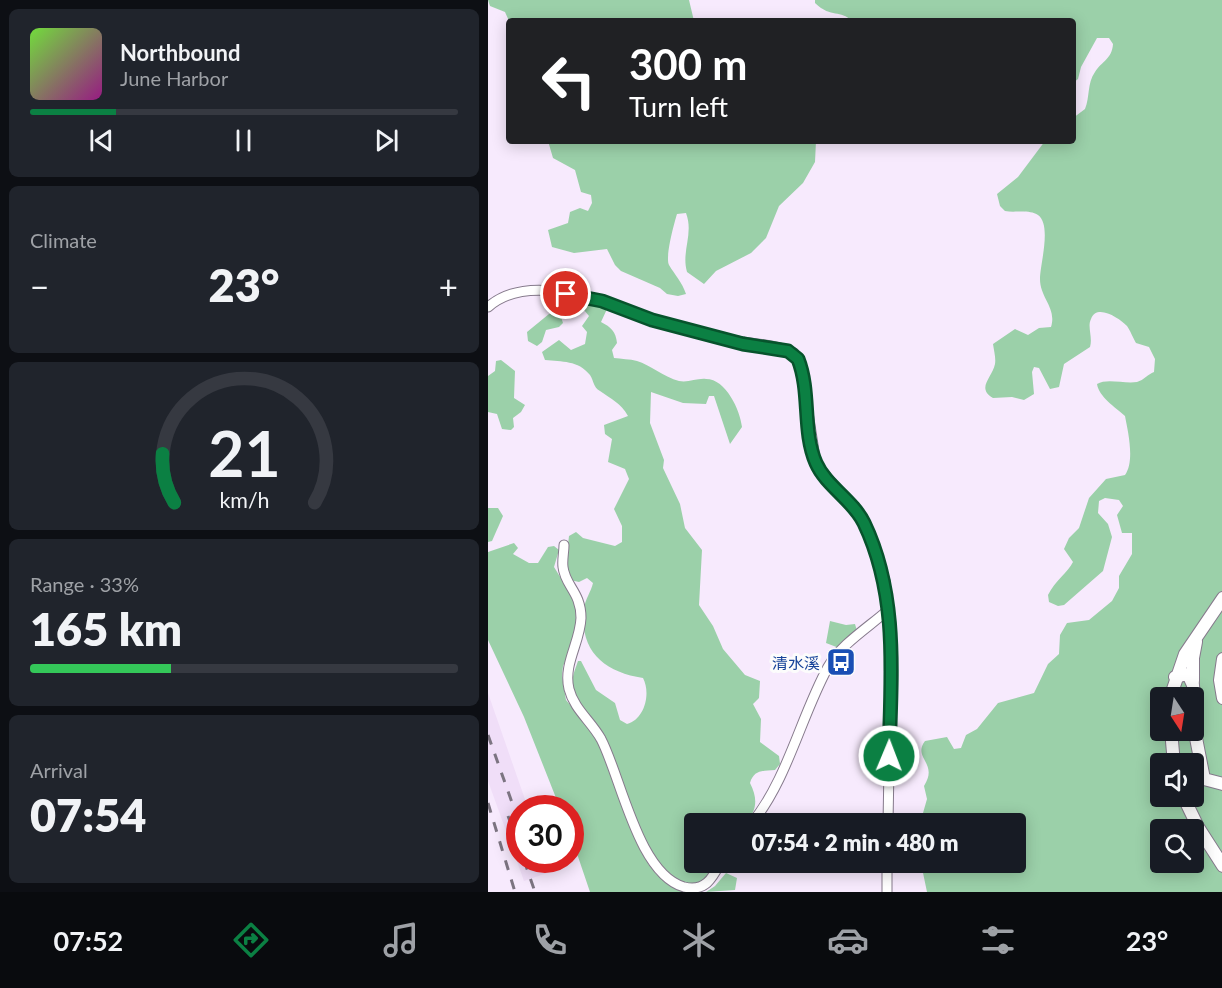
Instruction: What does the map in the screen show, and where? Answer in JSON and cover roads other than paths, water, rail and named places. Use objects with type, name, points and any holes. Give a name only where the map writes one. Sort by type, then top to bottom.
[{"type":"main road","points":[[1173,687],[1175,677],[1198,632],[1223,598]]},
{"type":"main road","points":[[1198,632],[1193,658],[1196,738],[1204,779],[1223,784]]},
{"type":"main road","points":[[1223,659],[1220,680],[1223,698]]},
{"type":"main road","points":[[1175,677],[1188,674],[1193,685]]},
{"type":"main road","points":[[1189,807],[1209,846],[1223,866]]},
{"type":"street","points":[[488,308],[498,298],[514,292],[583,296],[652,320],[743,344],[794,353],[802,367],[816,464],[860,516],[881,566],[888,610],[891,652],[888,813]]},
{"type":"street","points":[[564,544],[563,571],[575,590],[581,616],[578,642],[568,669],[571,697],[601,739],[629,811],[661,871],[678,885],[701,888],[716,873]]},
{"type":"street","points":[[758,813],[770,796],[828,667],[845,647],[888,610]]},
{"type":"street","points":[[887,873],[887,892]]},
{"type":"railway","points":[[488,735],[509,795]]},
{"type":"railway","points":[[488,803],[515,892]]},
{"type":"railway","points":[[528,873],[535,892]]},
{"type":"place","name":"清水溪","points":[[841,662]]}]
